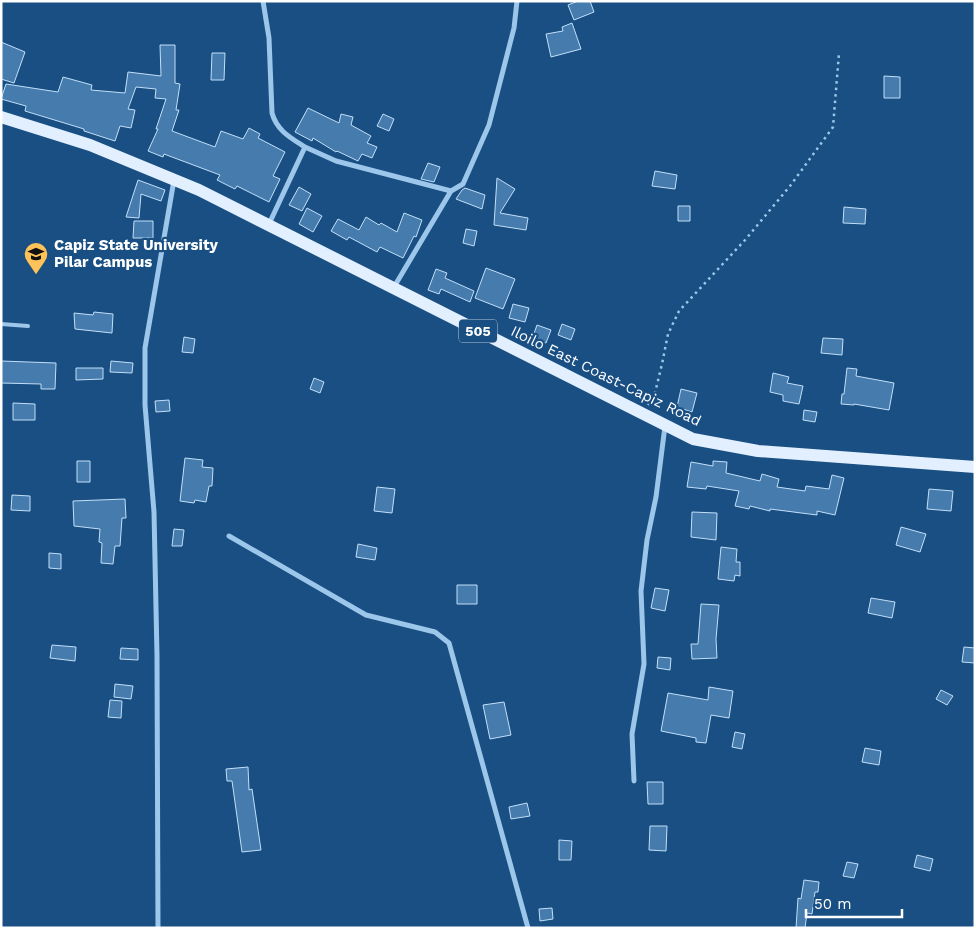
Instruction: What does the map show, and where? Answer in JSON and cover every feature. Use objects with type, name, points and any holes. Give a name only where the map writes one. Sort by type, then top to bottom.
[{"type":"main road","name":"Iloilo East Coast-Capiz Road","points":[[1,117],[90,145],[174,180],[269,224],[693,439],[758,451],[975,467]]},
{"type":"street","points":[[263,1],[269,38],[272,114],[274,122],[281,131],[305,147],[336,161],[451,191]]},
{"type":"street","points":[[394,288],[451,191],[463,184],[489,124],[514,28],[517,1]]},
{"type":"street","points":[[269,224],[305,147]]},
{"type":"street","points":[[158,928],[157,646],[154,512],[145,405],[145,348],[174,180]]},
{"type":"street","points":[[634,781],[632,734],[644,664],[642,592],[647,540],[656,497],[665,426]]},
{"type":"street","points":[[229,536],[366,615],[435,632],[449,643],[528,928]]},
{"type":"lane","points":[[1,324],[28,326]]},
{"type":"path","points":[[643,415],[654,393],[668,334],[679,311],[745,240],[790,186],[834,127],[839,53]]},
{"type":"building","points":[[578,1],[590,1],[594,12],[574,20],[568,5]]},
{"type":"building","points":[[572,23],[581,49],[551,57],[546,34],[563,31],[562,27]]},
{"type":"building","points":[[1,42],[25,52],[14,83],[1,79]]},
{"type":"building","points":[[160,45],[175,45],[175,83],[180,84],[176,110],[179,110],[172,131],[215,147],[221,131],[243,139],[249,128],[260,134],[258,138],[285,152],[273,176],[280,179],[269,202],[237,186],[235,189],[217,180],[220,175],[164,154],[163,157],[148,151],[158,129],[156,129],[166,99],[155,98],[156,89],[136,87],[128,109],[135,110],[131,128],[120,126],[115,141],[84,131],[84,129],[25,111],[26,106],[1,99],[6,84],[58,92],[63,77],[92,85],[91,90],[125,93],[128,72],[161,76]]},
{"type":"building","points":[[212,53],[225,53],[224,80],[211,80]]},
{"type":"building","points":[[884,76],[900,77],[900,98],[884,98]]},
{"type":"building","points":[[308,108],[339,123],[341,114],[353,117],[351,125],[371,136],[367,143],[377,147],[372,158],[362,154],[358,161],[336,152],[313,138],[312,141],[295,132]]},
{"type":"building","points":[[383,114],[394,119],[389,131],[377,126]]},
{"type":"building","points":[[428,163],[440,167],[434,182],[421,179]]},
{"type":"building","points":[[655,171],[677,175],[675,189],[652,186]]},
{"type":"building","points":[[497,178],[515,189],[500,213],[528,218],[526,230],[494,225]]},
{"type":"building","points":[[138,180],[165,190],[161,201],[141,194],[139,218],[126,217]]},
{"type":"building","points":[[299,187],[311,194],[302,211],[289,205]]},
{"type":"building","points":[[465,188],[485,195],[482,209],[456,199]]},
{"type":"building","points":[[678,206],[690,206],[690,221],[678,221]]},
{"type":"building","points":[[844,207],[866,209],[865,224],[843,223]]},
{"type":"building","points":[[307,208],[322,216],[313,232],[299,224]]},
{"type":"building","points":[[404,213],[422,220],[416,237],[414,236],[403,258],[380,247],[377,252],[349,237],[347,240],[331,231],[338,219],[359,230],[366,217],[379,225],[381,223],[397,232]]},
{"type":"building","points":[[134,221],[153,221],[153,238],[133,238]]},
{"type":"building","points":[[466,229],[477,231],[474,246],[463,243]]},
{"type":"building","points":[[486,268],[515,279],[503,309],[475,298]]},
{"type":"building","points":[[436,269],[447,273],[445,278],[474,291],[470,302],[441,289],[439,294],[428,290]]},
{"type":"building","points":[[513,304],[529,308],[525,322],[509,318]]},
{"type":"building","points":[[94,312],[113,314],[112,333],[75,329],[74,313],[93,315]]},
{"type":"building","points":[[562,324],[575,329],[571,340],[558,335]]},
{"type":"building","points":[[537,325],[551,330],[546,343],[532,339]]},
{"type":"building","points":[[184,337],[195,339],[193,353],[182,352]]},
{"type":"building","points":[[823,338],[843,339],[842,355],[821,353]]},
{"type":"building","points":[[1,361],[56,363],[55,389],[41,389],[41,384],[1,383]]},
{"type":"building","points":[[111,361],[133,363],[132,373],[110,372]]},
{"type":"building","points":[[76,368],[103,368],[103,379],[76,380]]},
{"type":"building","points":[[847,368],[857,369],[856,376],[894,383],[889,410],[854,404],[841,404]]},
{"type":"building","points":[[773,373],[789,377],[787,383],[803,386],[799,404],[783,401],[783,395],[770,392]]},
{"type":"building","points":[[314,378],[324,382],[320,393],[310,389]]},
{"type":"building","points":[[681,389],[697,393],[692,412],[677,407]]},
{"type":"building","points":[[169,400],[170,411],[156,412],[155,401]]},
{"type":"building","points":[[13,403],[35,404],[35,420],[13,420]]},
{"type":"building","points":[[804,410],[817,412],[815,422],[803,420]]},
{"type":"building","points":[[185,458],[203,460],[202,467],[213,468],[212,486],[209,486],[206,502],[195,500],[194,503],[180,501]]},
{"type":"building","points":[[77,461],[90,461],[90,482],[77,482]]},
{"type":"building","points":[[713,461],[727,462],[726,473],[760,481],[762,474],[779,479],[777,487],[805,491],[806,486],[829,489],[832,475],[844,478],[835,515],[817,511],[817,515],[770,509],[770,511],[750,506],[749,509],[735,506],[739,491],[707,486],[706,489],[687,487],[691,462],[713,466]]},
{"type":"building","points":[[377,487],[395,489],[392,513],[374,511]]},
{"type":"building","points":[[929,489],[953,491],[951,511],[927,509]]},
{"type":"building","points":[[12,495],[30,496],[30,511],[11,510]]},
{"type":"building","points":[[125,499],[126,518],[122,518],[120,546],[115,546],[113,564],[101,563],[102,543],[99,542],[100,529],[74,526],[73,501]]},
{"type":"building","points":[[692,512],[717,513],[716,540],[691,537]]},
{"type":"building","points":[[901,527],[926,534],[920,552],[896,545]]},
{"type":"building","points":[[174,529],[184,530],[182,546],[172,546]]},
{"type":"building","points":[[358,544],[377,548],[375,560],[356,557]]},
{"type":"building","points":[[721,547],[737,549],[736,562],[740,562],[740,576],[735,575],[734,581],[718,579]]},
{"type":"building","points":[[49,553],[61,554],[61,569],[49,568]]},
{"type":"building","points":[[457,585],[477,585],[477,604],[457,604]]},
{"type":"building","points":[[655,588],[669,590],[665,611],[651,608]]},
{"type":"building","points":[[871,598],[895,602],[892,618],[868,613]]},
{"type":"building","points":[[701,604],[719,605],[716,639],[717,658],[692,659],[691,644],[698,644]]},
{"type":"building","points":[[52,645],[76,647],[75,661],[50,658]]},
{"type":"building","points":[[964,647],[975,648],[975,663],[962,662]]},
{"type":"building","points":[[121,648],[138,649],[138,660],[120,659]]},
{"type":"building","points":[[658,657],[671,658],[670,670],[657,668]]},
{"type":"building","points":[[115,684],[133,686],[131,699],[114,697]]},
{"type":"building","points":[[709,687],[733,691],[729,718],[711,715],[706,743],[696,742],[696,738],[661,731],[668,693],[708,700]]},
{"type":"building","points":[[941,690],[953,696],[947,705],[936,699]]},
{"type":"building","points":[[110,700],[122,701],[121,718],[108,717]]},
{"type":"building","points":[[504,702],[511,735],[490,739],[483,705]]},
{"type":"building","points":[[735,732],[745,734],[742,749],[732,747]]},
{"type":"building","points":[[865,748],[881,751],[879,765],[862,762]]},
{"type":"building","points":[[248,767],[249,790],[252,789],[261,850],[242,852],[232,781],[227,781],[226,769]]},
{"type":"building","points":[[647,782],[663,782],[663,804],[648,804]]},
{"type":"building","points":[[527,803],[530,816],[511,819],[509,807]]},
{"type":"building","points":[[650,826],[667,826],[666,851],[649,850]]},
{"type":"building","points":[[559,840],[572,841],[571,860],[559,860]]},
{"type":"building","points":[[917,855],[933,859],[930,871],[914,867]]},
{"type":"building","points":[[847,862],[858,864],[854,878],[843,876]]},
{"type":"building","points":[[804,880],[819,882],[818,892],[815,892],[812,914],[807,913],[805,928],[796,928],[798,898],[801,899]]},
{"type":"building","points":[[552,908],[553,919],[540,921],[539,909]]},
{"type":"place","name":"Capiz State University Pilar Campus","points":[[36,275]]}]
